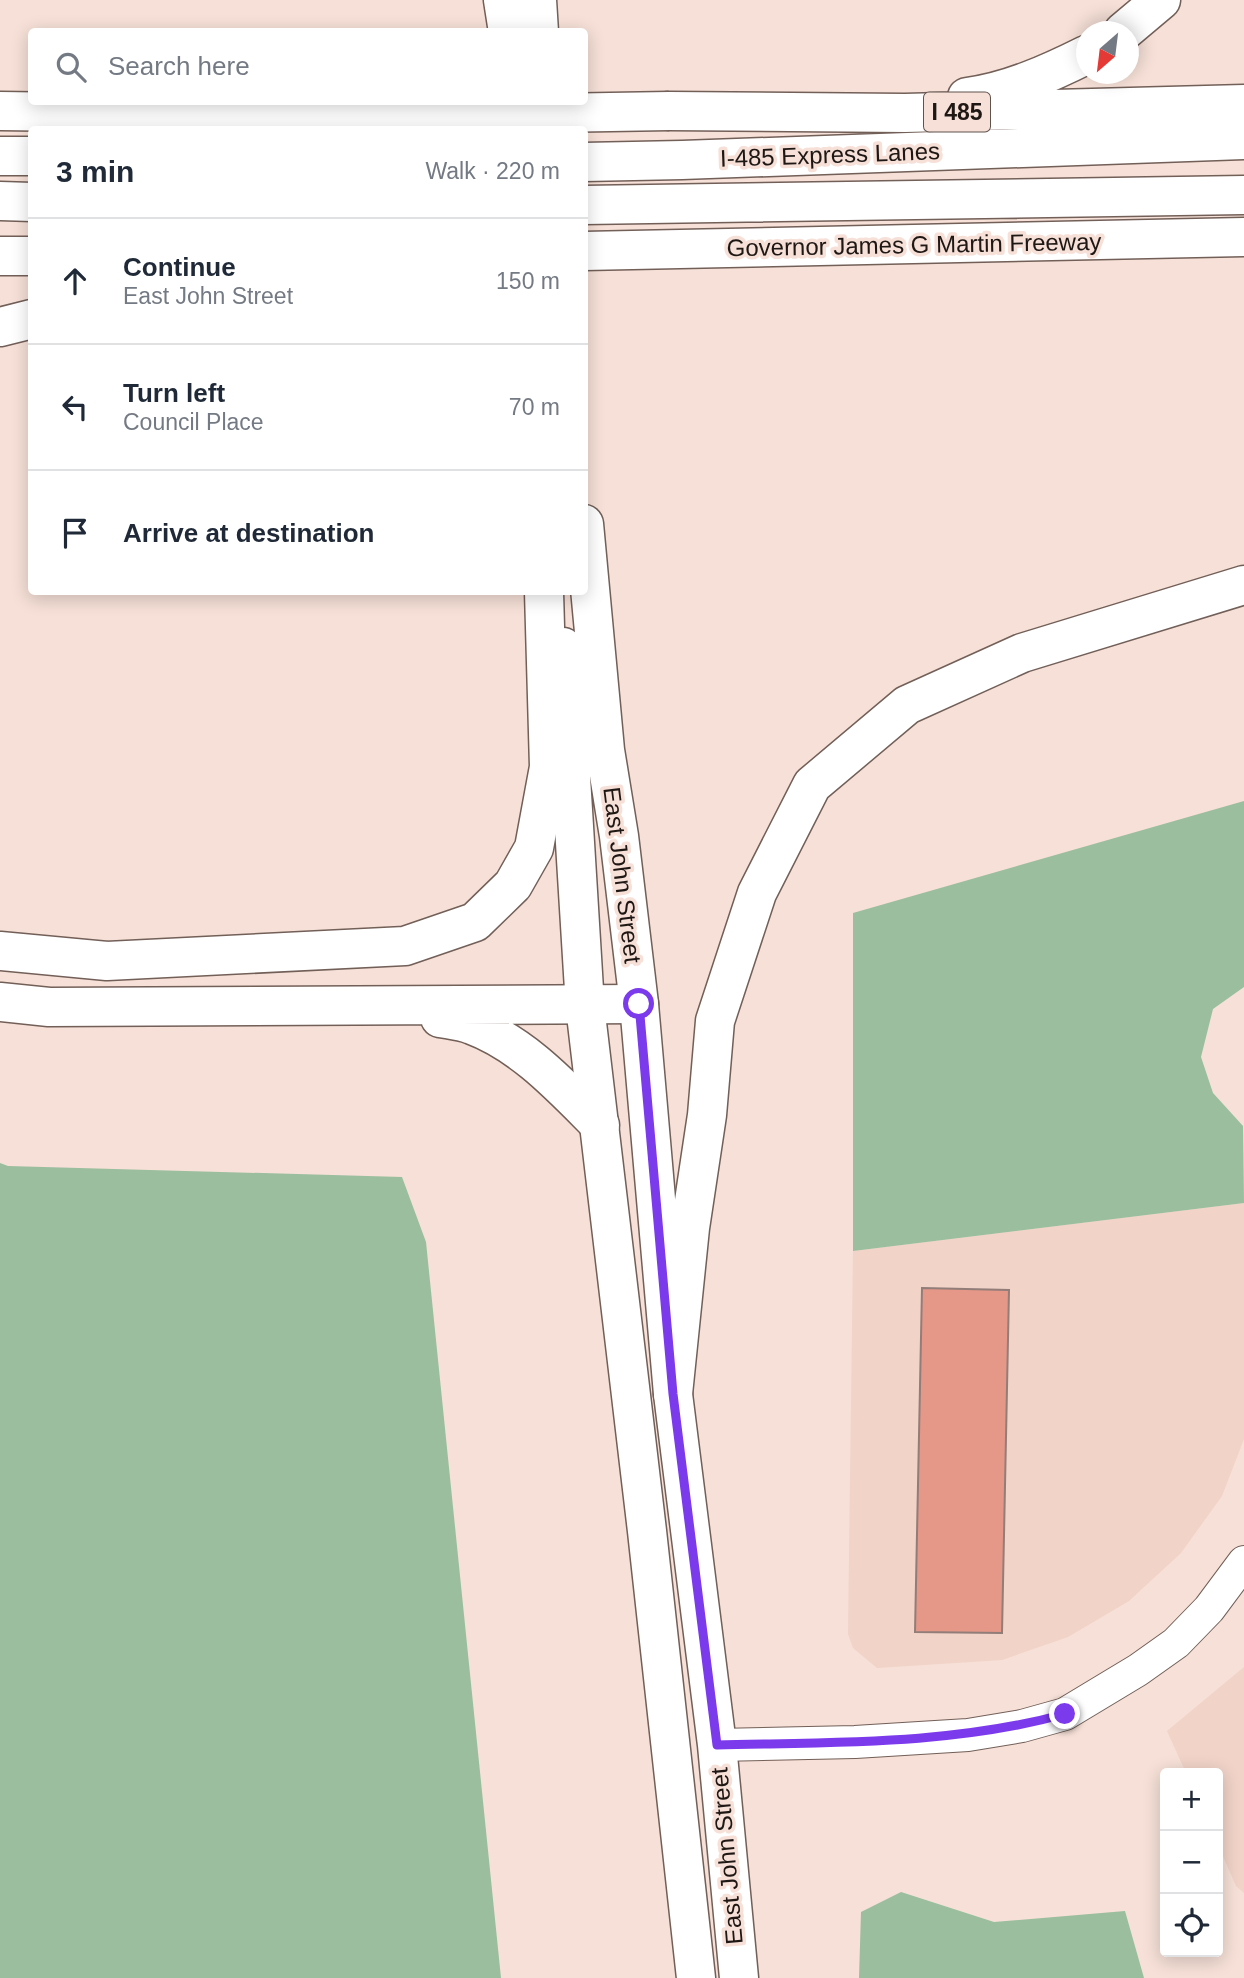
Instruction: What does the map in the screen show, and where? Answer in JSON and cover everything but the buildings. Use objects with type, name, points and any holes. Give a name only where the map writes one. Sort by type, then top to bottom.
[{"type":"main road","points":[[503,0],[507,28]]},
{"type":"main road","points":[[537,0],[539,28]]},
{"type":"main road","points":[[1137,21],[1161,0]]},
{"type":"main road","points":[[826,112],[984,95],[1054,71],[1076,60]]},
{"type":"main road","name":"I 485","points":[[0,111],[376,116],[669,111],[905,113],[1244,104]]},
{"type":"main road","points":[[515,105],[518,126]]},
{"type":"main road","points":[[546,105],[548,126]]},
{"type":"main road","name":"I-485 Express Lanes","points":[[588,162],[1244,140]]},
{"type":"main road","points":[[0,156],[28,156]]},
{"type":"main road","name":"I-485 Express Lanes","points":[[588,205],[1244,195]]},
{"type":"main road","points":[[0,201],[28,202]]},
{"type":"main road","name":"Governor James G Martin Freeway","points":[[588,251],[1244,237]]},
{"type":"main road","points":[[0,256],[28,256]]},
{"type":"main road","points":[[0,327],[28,320]]},
{"type":"main road","name":"East John Street","points":[[588,567],[605,750],[619,836],[639,1004],[673,1394],[717,1745],[739,1978]]},
{"type":"main road","points":[[673,1394],[690,1228],[707,1115],[715,1021],[757,892],[812,785],[907,705],[1022,653],[1244,585]]},
{"type":"main road","points":[[0,951],[107,961],[405,946],[475,922],[513,885],[534,848],[549,767],[544,595]]},
{"type":"main road","name":"East John Street","points":[[560,595],[585,1006],[696,1978]]},
{"type":"main road","points":[[0,1002],[49,1007],[639,1004]]},
{"type":"main road","points":[[380,1007],[471,1024],[513,1046],[550,1076],[600,1125]]},
{"type":"street","points":[[717,1745],[855,1742],[968,1735],[1022,1726],[1065,1714],[1138,1670],[1176,1643],[1209,1609],[1244,1562]]},
{"type":"shaded area","points":[[1244,1203],[1244,1439],[1222,1496],[1181,1553],[1129,1601],[1068,1637],[1002,1660],[877,1668],[853,1648],[848,1634],[853,1251]]},
{"type":"shaded area","points":[[1244,1667],[1244,1893],[1236,1886],[1223,1856],[1223,1768],[1184,1768],[1167,1731]]},
{"type":"green space","points":[[1244,801],[1244,987],[1213,1009],[1201,1057],[1213,1093],[1243,1126],[1244,1203],[853,1251],[853,913]]},
{"type":"green space","points":[[0,1163],[8,1166],[402,1177],[426,1242],[501,1978],[0,1978]]},
{"type":"green space","points":[[901,1892],[994,1922],[1125,1911],[1144,1978],[859,1978],[861,1912]]},
{"type":"route","points":[[639,1004],[673,1394],[717,1745],[855,1742],[968,1735],[1022,1726],[1065,1714]]}]
